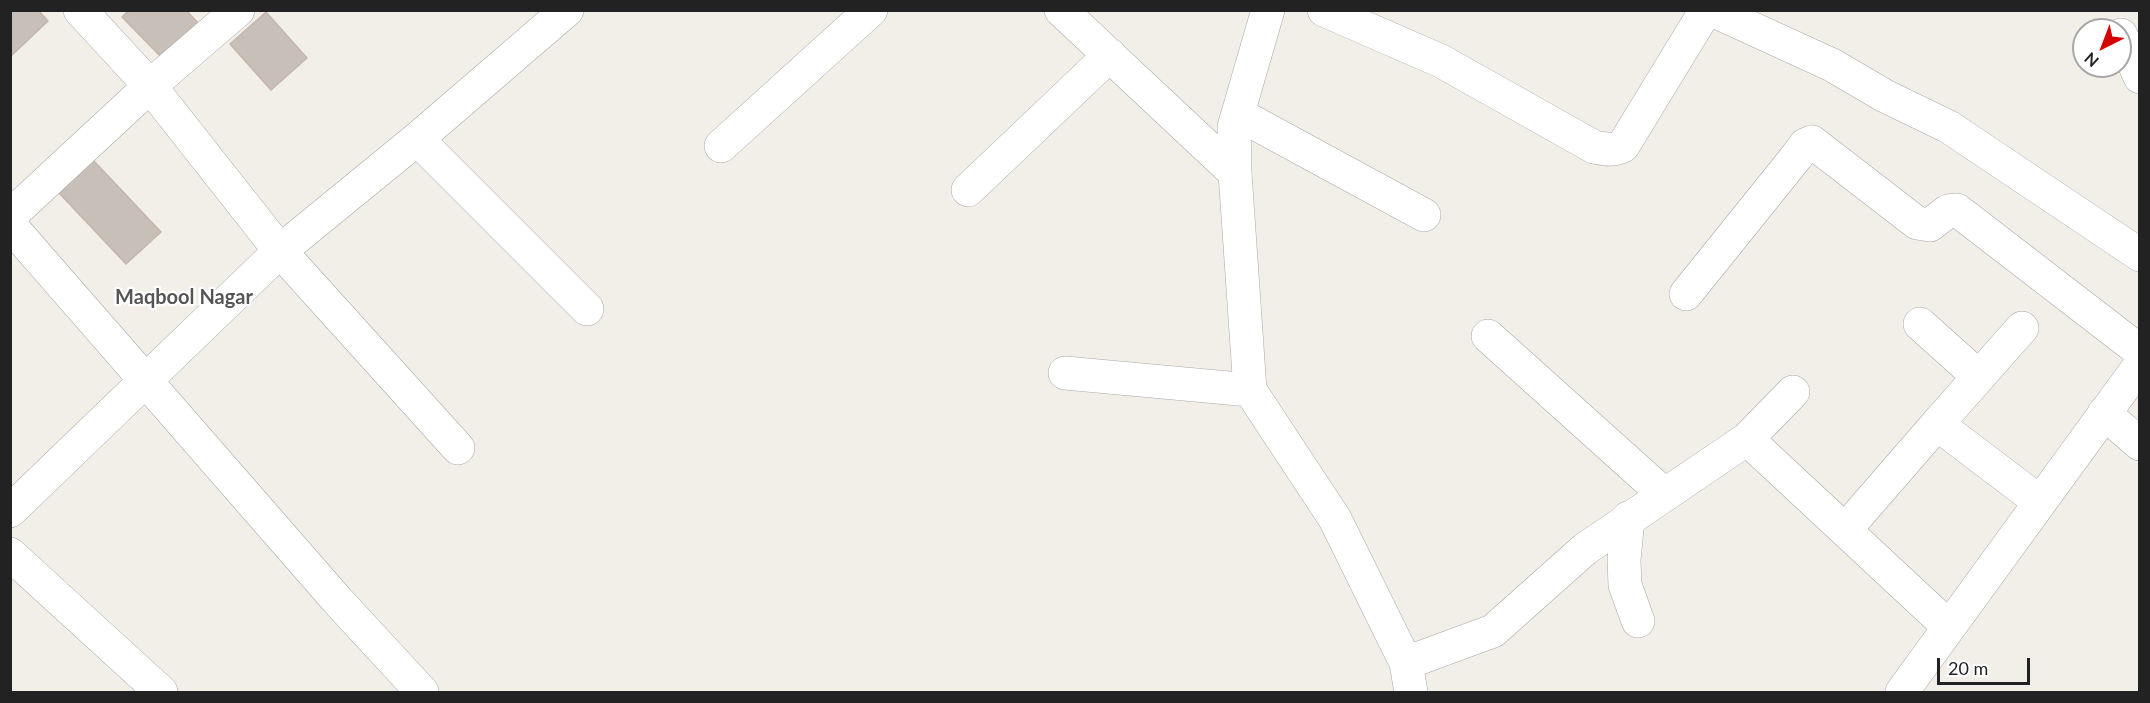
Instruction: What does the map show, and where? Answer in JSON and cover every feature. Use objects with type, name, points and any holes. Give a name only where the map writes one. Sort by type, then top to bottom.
[{"type":"street","points":[[80,10],[150,86],[280,250],[459,448]]},
{"type":"street","points":[[10,216],[150,86],[238,10]]},
{"type":"street","points":[[10,511],[280,250],[417,139],[567,10]]},
{"type":"street","points":[[721,146],[871,10]]},
{"type":"street","points":[[1268,10],[1234,127],[1235,173],[1251,390],[1335,519],[1408,678],[1493,631],[1585,549],[1747,439],[1793,392]]},
{"type":"street","points":[[1324,10],[1441,61],[1594,147],[1616,149],[1623,146],[1706,10]]},
{"type":"street","points":[[1712,10],[1832,65],[1886,96],[1949,127],[2139,255]]},
{"type":"street","points":[[1064,11],[1235,173]]},
{"type":"street","points":[[968,190],[1110,55]]},
{"type":"street","points":[[2132,61],[2139,77]]},
{"type":"street","points":[[1238,114],[1424,215]]},
{"type":"street","points":[[417,139],[587,309]]},
{"type":"street","points":[[1686,294],[1805,145],[1812,142],[1917,223],[1930,225],[1948,211],[1957,210],[2139,351]]},
{"type":"street","points":[[10,225],[337,600],[422,693]]},
{"type":"street","points":[[1920,324],[1979,377]]},
{"type":"street","points":[[1845,530],[2022,328]]},
{"type":"street","points":[[1488,336],[1665,495]]},
{"type":"street","points":[[1902,693],[2139,365]]},
{"type":"street","points":[[1065,373],[1251,390]]},
{"type":"street","points":[[2104,413],[2139,444]]},
{"type":"street","points":[[1937,424],[2040,502]]},
{"type":"street","points":[[1747,439],[1949,627]]},
{"type":"street","points":[[1628,518],[1624,560],[1625,585],[1638,621]]},
{"type":"street","points":[[10,554],[161,693]]},
{"type":"building","points":[[10,10],[38,10],[48,21],[10,57]]},
{"type":"building","points":[[129,10],[186,10],[200,25],[164,60],[122,17]]},
{"type":"building","points":[[266,12],[307,58],[271,90],[230,44]]},
{"type":"building","points":[[93,160],[161,232],[126,264],[59,193]]},
{"type":"district","name":"Maqbool Nagar","points":[[184,298]]}]
